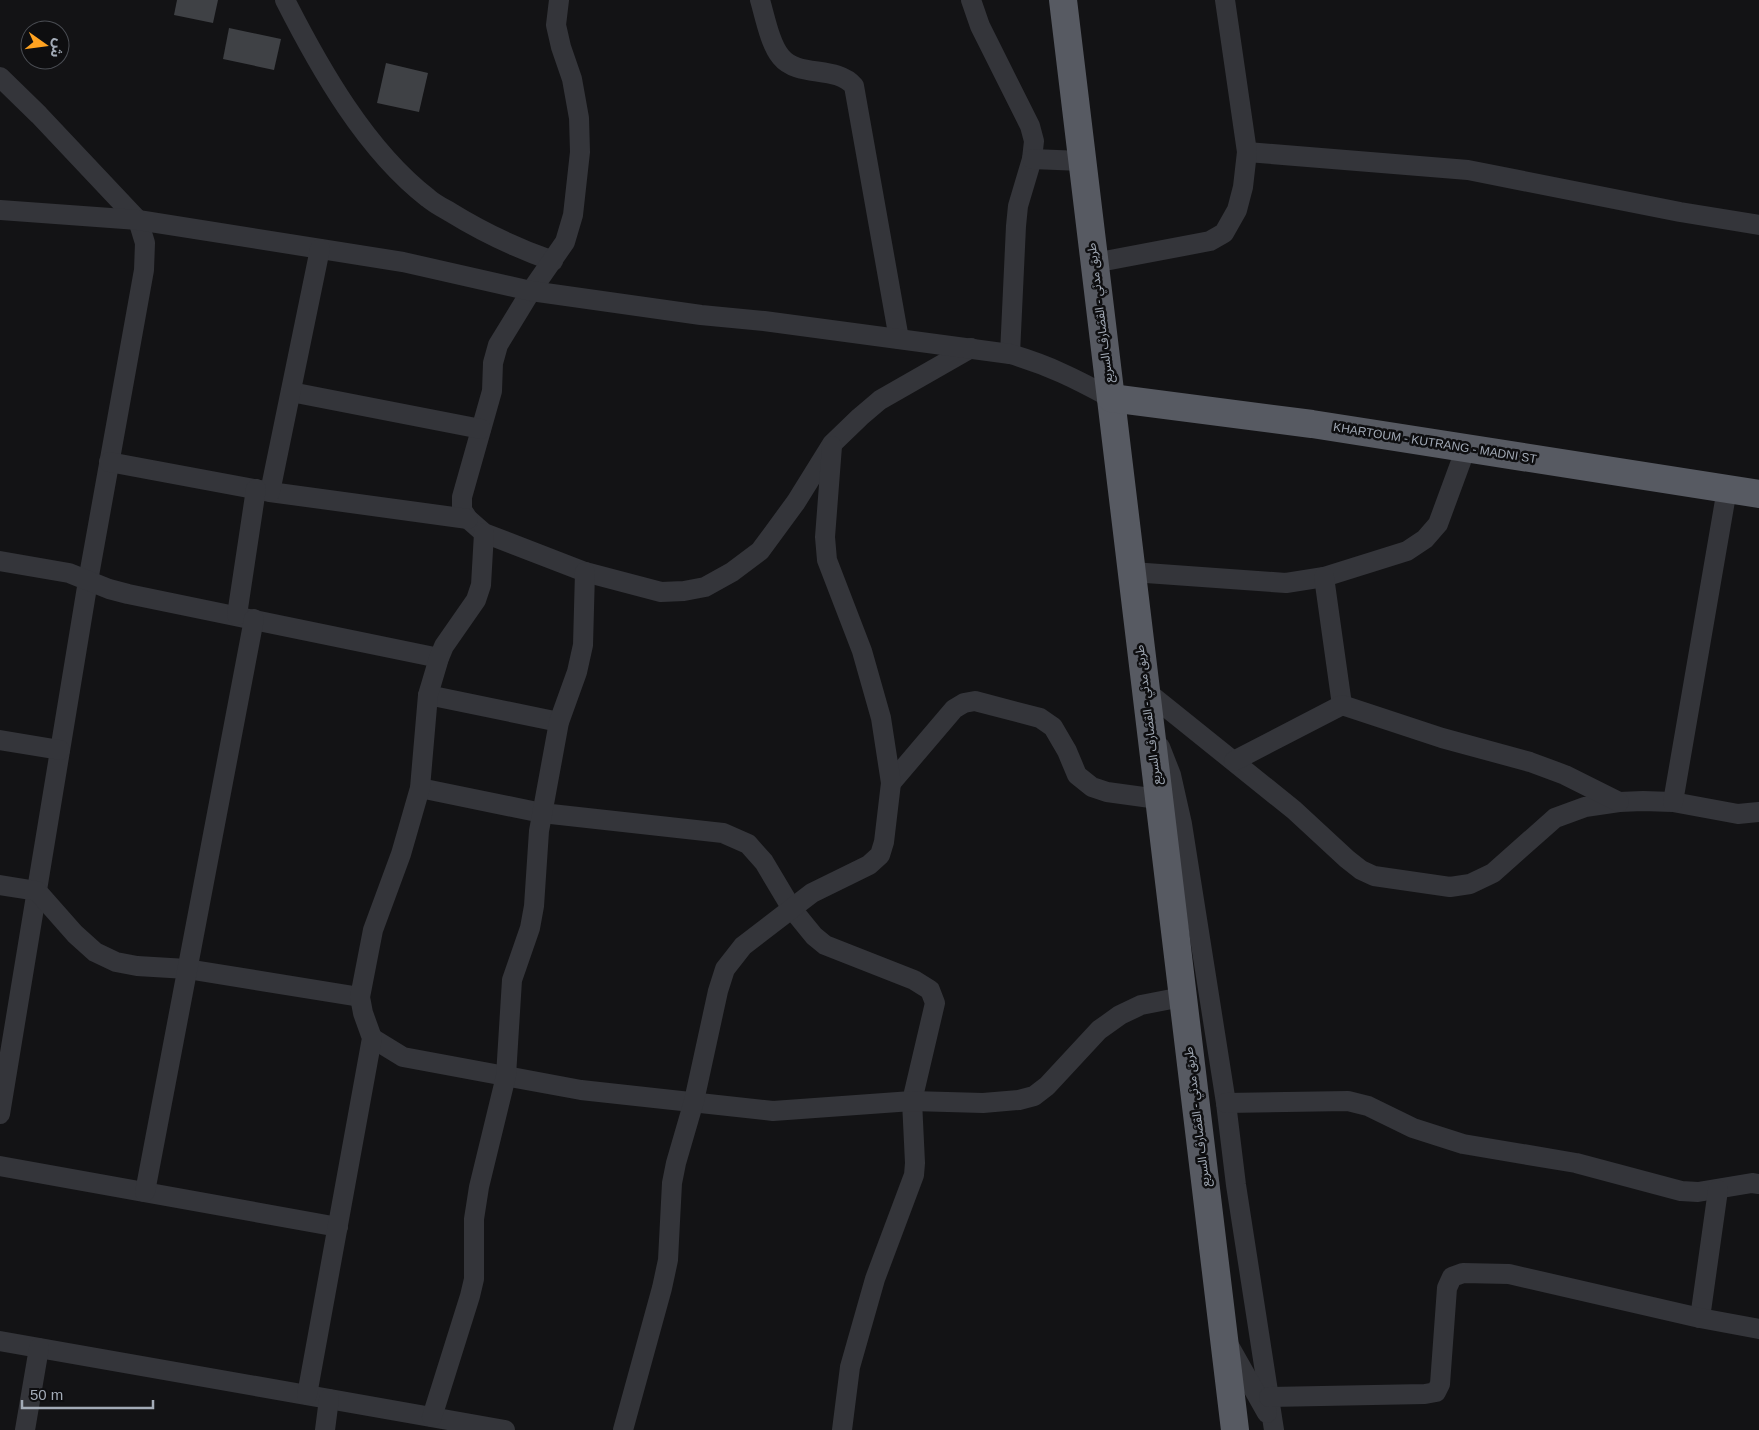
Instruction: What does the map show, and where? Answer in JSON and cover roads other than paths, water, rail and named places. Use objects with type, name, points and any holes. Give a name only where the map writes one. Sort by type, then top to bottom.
[{"type":"highway","name":"طريق مدني - القضارف السريع","points":[[1063,0],[1234,1430]]},
{"type":"highway","name":"KHARTOUM - KUTRANG - MADNI ST","points":[[1111,398],[1312,424],[1759,494]]},
{"type":"street","points":[[285,0],[299,28],[352,116],[387,161],[428,198],[473,226],[510,245],[553,262]]},
{"type":"street","points":[[558,0],[556,25],[572,80],[579,118],[580,152],[573,215],[565,242],[553,262],[530,291],[498,344],[493,363],[492,391],[462,497],[462,510],[468,519],[484,532],[585,572],[661,592],[684,591],[704,587],[732,572],[760,551],[796,502],[832,444],[880,400],[971,348]]},
{"type":"street","points":[[760,0],[776,48],[782,58],[790,65],[837,75],[848,80],[854,86],[899,339]]},
{"type":"street","points":[[970,0],[980,26],[1030,126],[1034,141],[1032,159],[1017,212],[1010,354]]},
{"type":"street","points":[[1094,263],[1210,241],[1224,233],[1237,210],[1243,187],[1247,152],[1225,0]]},
{"type":"street","points":[[0,77],[39,115],[138,220],[145,243],[144,270],[88,581],[0,1114]]},
{"type":"street","points":[[1247,152],[1468,170],[1680,212],[1759,225]]},
{"type":"street","points":[[1032,159],[1082,161]]},
{"type":"street","points":[[0,210],[138,220],[403,262],[530,291],[701,315],[764,321],[1010,354],[1064,373],[1111,398]]},
{"type":"street","points":[[145,1192],[187,969],[245,617],[263,490],[290,392],[320,249]]},
{"type":"street","points":[[290,392],[481,429]]},
{"type":"street","points":[[623,1430],[662,1288],[668,1260],[672,1183],[694,1101],[718,992],[725,969],[743,946],[812,893],[869,866],[880,855],[884,842],[890,783],[881,718],[862,651],[828,560],[825,537],[832,444]]},
{"type":"street","points":[[1132,572],[1286,583],[1324,577],[1407,551],[1426,539],[1438,524],[1466,448]]},
{"type":"street","points":[[109,462],[263,490],[468,519]]},
{"type":"street","points":[[1673,802],[1727,489]]},
{"type":"street","points":[[307,1395],[372,1038],[363,1013],[360,997],[373,930],[401,854],[420,788],[428,695],[439,658],[444,646],[476,600],[481,585],[484,532]]},
{"type":"street","points":[[0,561],[69,573],[115,590],[439,658]]},
{"type":"street","points":[[432,1416],[474,1279],[474,1219],[479,1187],[506,1076],[512,980],[530,928],[534,906],[542,813],[560,722],[578,672],[583,645],[585,572]]},
{"type":"street","points":[[1324,577],[1342,705]]},
{"type":"street","points":[[1146,691],[1294,810],[1362,870],[1374,876],[1450,887],[1470,884],[1493,873],[1555,818],[1585,807],[1642,801],[1673,802],[1738,814],[1759,812]]},
{"type":"street","points":[[428,695],[560,722]]},
{"type":"street","points":[[890,783],[954,709],[964,703],[975,701],[1040,718],[1053,727],[1067,751],[1077,775],[1092,787],[1107,792],[1158,799]]},
{"type":"street","points":[[1234,761],[1342,705],[1442,738],[1530,762],[1565,775],[1619,802]]},
{"type":"street","points":[[1149,722],[1171,775],[1182,824],[1226,1103],[1236,1185],[1269,1397],[1276,1428]]},
{"type":"street","points":[[0,740],[60,750]]},
{"type":"street","points":[[420,788],[542,813],[723,833],[748,844],[764,862],[792,908],[814,936],[825,945],[914,980],[930,990],[935,1003],[912,1101],[916,1163],[914,1175],[876,1279],[850,1367],[842,1430]]},
{"type":"street","points":[[0,885],[37,891],[75,934],[95,952],[116,962],[187,969],[360,997]]},
{"type":"street","points":[[372,1038],[403,1057],[581,1090],[772,1110],[912,1101],[983,1103],[1019,1100],[1034,1096],[1047,1086],[1099,1030],[1120,1015],[1140,1005],[1182,997]]},
{"type":"street","points":[[1226,1103],[1348,1101],[1368,1106],[1413,1128],[1463,1144],[1576,1163],[1681,1191],[1698,1192],[1752,1183],[1759,1184]]},
{"type":"street","points":[[0,1166],[338,1227]]},
{"type":"street","points":[[1700,1318],[1718,1190]]},
{"type":"street","points":[[1269,1397],[1425,1394],[1436,1392],[1440,1384],[1447,1288],[1452,1277],[1462,1273],[1510,1274],[1700,1318],[1759,1329]]},
{"type":"street","points":[[1223,1335],[1276,1428]]},
{"type":"street","points":[[0,1341],[432,1416],[471,1427],[505,1430]]},
{"type":"street","points":[[25,1430],[39,1348]]},
{"type":"street","points":[[325,1430],[329,1399]]}]
